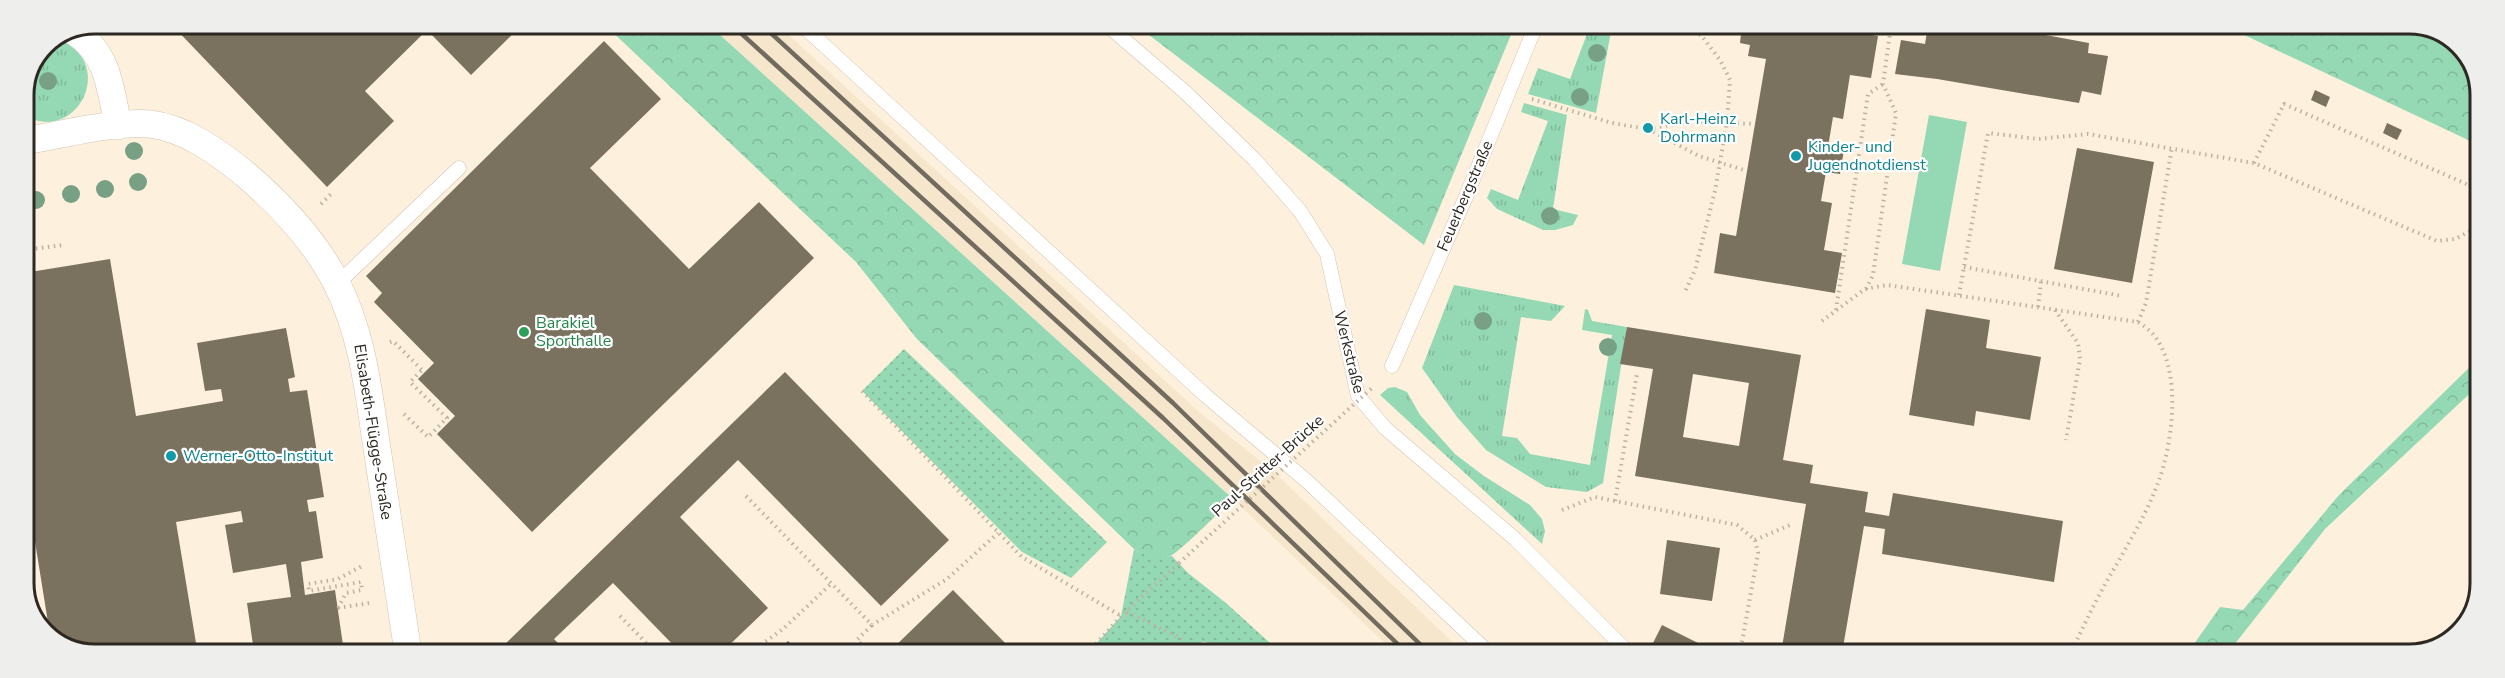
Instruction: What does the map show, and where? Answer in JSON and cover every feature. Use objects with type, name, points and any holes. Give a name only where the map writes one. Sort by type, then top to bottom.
[{"type":"street","points":[[82,36],[102,59],[118,126]]},
{"type":"street","name":"Elisabeth-Flügge-Straße","points":[[34,139],[118,126],[150,124],[174,130],[202,143],[232,164],[263,190],[298,226],[337,284],[362,352],[407,644]]},
{"type":"lane","points":[[812,34],[1205,396],[1308,482],[1479,644]]},
{"type":"lane","name":"Werkstraße","points":[[1117,34],[1185,92],[1255,160],[1300,211],[1327,254],[1358,396],[1385,428],[1515,539],[1620,644]]},
{"type":"lane","name":"Feuerbergstraße","points":[[1392,366],[1533,34]]},
{"type":"lane","points":[[337,284],[459,168]]},
{"type":"path","points":[[1684,294],[1695,270],[1720,164],[1727,122],[1730,80],[1720,60],[1701,35],[1697,34]]},
{"type":"path","points":[[1865,290],[1873,275],[1896,113],[1883,84],[1890,34]]},
{"type":"path","points":[[1836,310],[1868,94],[1883,84]]},
{"type":"path","points":[[1509,92],[1612,123],[1647,129],[1720,164],[1747,171]]},
{"type":"path","points":[[2254,163],[2284,104],[2470,186]]},
{"type":"path","points":[[1647,129],[1694,121],[1755,124]]},
{"type":"path","points":[[1959,295],[1988,133],[2038,139],[2088,134],[2254,163],[2438,241],[2455,239],[2470,231]]},
{"type":"path","points":[[2138,322],[2146,303],[2172,147]]},
{"type":"path","points":[[1842,162],[1857,164]]},
{"type":"path","points":[[34,249],[64,245]]},
{"type":"path","points":[[1964,267],[2122,296]]},
{"type":"path","points":[[2037,307],[2041,281]]},
{"type":"path","points":[[1822,321],[1865,290],[1887,285],[2138,322],[2153,334],[2166,357],[2172,382],[2172,412],[2166,453],[2158,481],[2142,518],[2075,644]]},
{"type":"path","points":[[2055,310],[2078,344],[2080,358],[2066,440]]},
{"type":"path","points":[[370,403],[389,400],[428,436],[447,418],[410,382],[423,371],[399,348]]},
{"type":"path","points":[[1615,501],[1636,374]]},
{"type":"path","name":"Paul-Stritter-Brücke","points":[[1096,644],[1121,616],[1372,387]]},
{"type":"path","points":[[862,391],[1022,557],[1121,616]]},
{"type":"path","points":[[746,496],[872,625]]},
{"type":"path","points":[[1562,510],[1595,497],[1737,525],[1755,540],[1758,554],[1742,644]]},
{"type":"path","points":[[1755,540],[1790,525]]},
{"type":"path","points":[[861,644],[857,640],[872,625],[947,579],[998,533]]},
{"type":"path","points":[[365,604],[338,608],[346,593],[363,590],[361,582],[309,591],[308,584],[338,579],[392,550]]},
{"type":"path","points":[[761,644],[783,629],[832,583]]},
{"type":"path","points":[[1127,612],[1192,644]]},
{"type":"path","points":[[620,616],[646,644]]},
{"type":"shaded area","points":[[719,34],[788,34],[1198,411],[1274,472],[1455,644],[1386,644],[1233,499]]},
{"type":"green space","points":[[615,34],[719,34],[1233,499],[1170,556],[1151,557],[1134,549],[917,339],[856,262]]},
{"type":"green space","points":[[1148,34],[1511,34],[1424,245]]},
{"type":"green space","points":[[1587,34],[1611,34],[1596,113],[1528,94],[1538,68],[1570,79]]},
{"type":"green space","points":[[2242,34],[2410,34],[2437,41],[2455,55],[2466,72],[2470,91],[2470,141]]},
{"type":"green space","points":[[65,43],[76,50],[86,65],[88,82],[83,98],[74,111],[60,120],[43,122],[34,119],[34,95],[39,72],[52,52]]},
{"type":"green space","points":[[1524,103],[1567,115],[1553,209],[1578,215],[1573,225],[1555,230],[1543,230],[1497,209],[1487,198],[1491,189],[1518,200],[1548,121],[1521,112]]},
{"type":"green space","points":[[1929,115],[1967,122],[1940,271],[1902,264]]},
{"type":"green space","points":[[1454,285],[1565,306],[1551,321],[1521,317],[1502,436],[1517,438],[1530,454],[1590,465],[1612,335],[1582,330],[1585,309],[1588,310],[1592,321],[1627,327],[1603,483],[1587,492],[1546,487],[1486,450],[1457,417],[1422,368]]},
{"type":"green space","points":[[904,349],[1107,542],[1071,578],[1022,552],[862,391]]},
{"type":"green space","points":[[2470,367],[2470,393],[2325,529],[2235,644],[2194,644],[2220,607],[2243,610],[2339,495]]},
{"type":"green space","points":[[1395,387],[1407,392],[1420,415],[1455,454],[1484,476],[1530,505],[1542,519],[1545,531],[1542,544],[1380,395],[1388,388]]},
{"type":"green space","points":[[1134,549],[1152,556],[1172,556],[1188,573],[1226,603],[1271,644],[1096,644],[1121,616]]},
{"type":"building","points":[[181,34],[423,34],[365,91],[394,121],[327,187]]},
{"type":"building","points":[[431,34],[513,34],[471,75]]},
{"type":"building","name":"Kinder- und Jugendnotdienst","points":[[1741,34],[1866,34],[1878,36],[1871,78],[1850,75],[1843,119],[1833,117],[1828,147],[1844,150],[1840,174],[1826,172],[1821,201],[1832,203],[1824,250],[1842,253],[1835,293],[1714,273],[1720,233],[1736,236],[1766,59],[1748,56],[1750,45],[1740,43]]},
{"type":"building","points":[[1927,34],[2040,34],[2089,43],[2088,53],[2108,56],[2101,95],[2082,91],[2079,103],[1895,74],[1901,40],[1925,44]]},
{"type":"building","name":"Barakiel Sporthalle","points":[[604,41],[661,99],[590,168],[689,269],[759,202],[814,258],[532,532],[437,434],[455,416],[418,379],[434,363],[374,302],[382,293],[366,276]]},
{"type":"building","points":[[2315,90],[2330,97],[2326,107],[2311,100]]},
{"type":"building","points":[[2387,123],[2402,130],[2397,140],[2383,133]]},
{"type":"building","points":[[2077,148],[2154,162],[2132,283],[2054,269]]},
{"type":"building","name":"Werner-Otto-Institut","points":[[110,259],[136,416],[223,401],[221,389],[205,391],[197,343],[286,328],[295,377],[288,379],[290,392],[307,390],[324,497],[307,500],[309,512],[316,511],[323,558],[301,562],[305,595],[335,590],[343,644],[253,644],[247,603],[291,597],[286,564],[233,573],[225,525],[243,522],[241,511],[176,522],[196,643],[87,643],[72,639],[50,623],[47,619],[35,541],[34,271]]},
{"type":"building","points":[[1926,309],[1990,320],[1986,348],[2041,357],[2030,420],[1976,411],[1974,426],[1909,415]]},
{"type":"building","points":[[1627,327],[1801,355],[1783,460],[1813,465],[1810,483],[1868,492],[1865,512],[1889,516],[1893,493],[2063,521],[2054,582],[1882,554],[1885,529],[1864,526],[1844,644],[1783,644],[1806,504],[1635,476],[1653,369],[1620,364]],"holes":[[[1693,374],[1749,383],[1739,446],[1683,437]]]},
{"type":"building","points":[[785,372],[949,540],[881,606],[738,460],[680,517],[768,608],[730,644],[672,644],[613,583],[554,639],[559,644],[505,644]]},
{"type":"building","points":[[1667,540],[1720,548],[1712,601],[1660,594]]},
{"type":"building","points":[[953,590],[1006,644],[897,644]]},
{"type":"building","points":[[1662,625],[1700,644],[1652,644]]},
{"type":"railway","points":[[742,34],[1163,418],[1398,644]]},
{"type":"railway","points":[[772,34],[1173,403],[1420,644]]},
{"type":"place","name":"Karl-Heinz Dohrmann","points":[[1648,128]]},
{"type":"place","name":"Kinder- und Jugendnotdienst","points":[[1796,156]]},
{"type":"place","name":"Barakiel Sporthalle","points":[[524,332]]},
{"type":"place","name":"Werner-Otto-Institut","points":[[171,456]]}]
